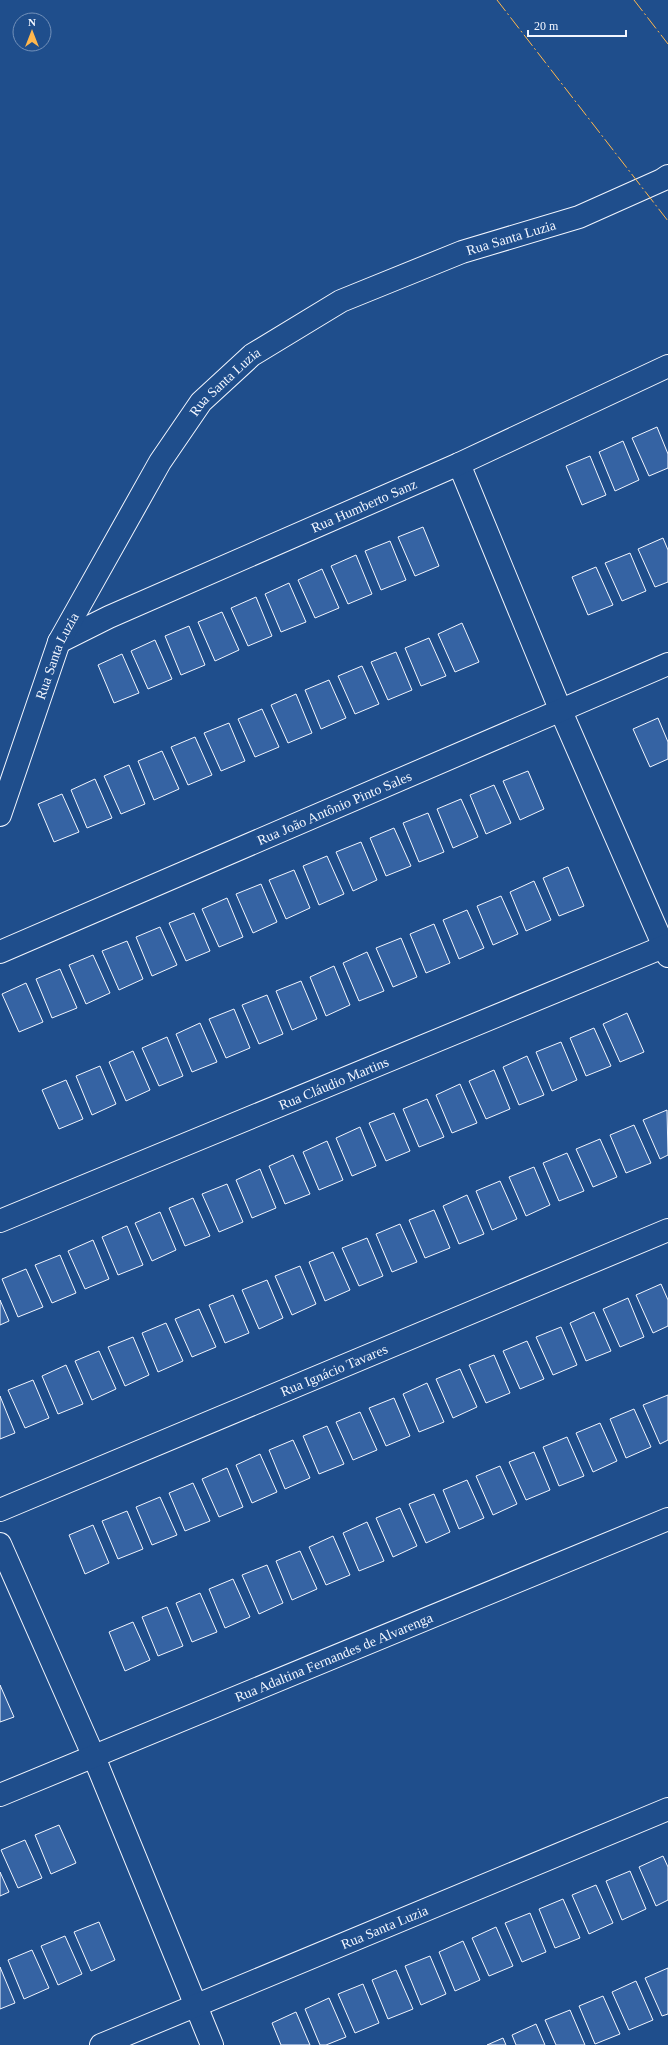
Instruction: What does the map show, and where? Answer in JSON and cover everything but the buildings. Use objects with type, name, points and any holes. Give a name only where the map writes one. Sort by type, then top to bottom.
[{"type":"street","name":"Rua Santa Luzia","points":[[0,814],[59,642],[160,462],[201,402],[252,355],[341,301],[462,252],[579,217],[668,176]]},
{"type":"street","name":"Rua Humberto Sanz","points":[[59,642],[109,617],[459,464],[668,366]]},
{"type":"street","points":[[459,464],[560,709],[667,949]]},
{"type":"street","name":"Rua João Antônio Pinto Sales","points":[[0,952],[560,709],[668,664]]},
{"type":"street","name":"Rua Cláudio Martins","points":[[0,1221],[667,949]]},
{"type":"street","name":"Rua Ignácio Tavares","points":[[0,1510],[668,1230]]},
{"type":"street","name":"Rua Adaltina Fernandes de Alvarenga","points":[[0,1795],[668,1519]]},
{"type":"street","points":[[0,1544],[94,1757],[212,2045]]},
{"type":"street","name":"Rua Santa Luzia","points":[[101,2045],[668,1809]]},
{"type":"power","points":[[497,0],[668,221]]},
{"type":"power","points":[[634,0],[668,44]]}]
